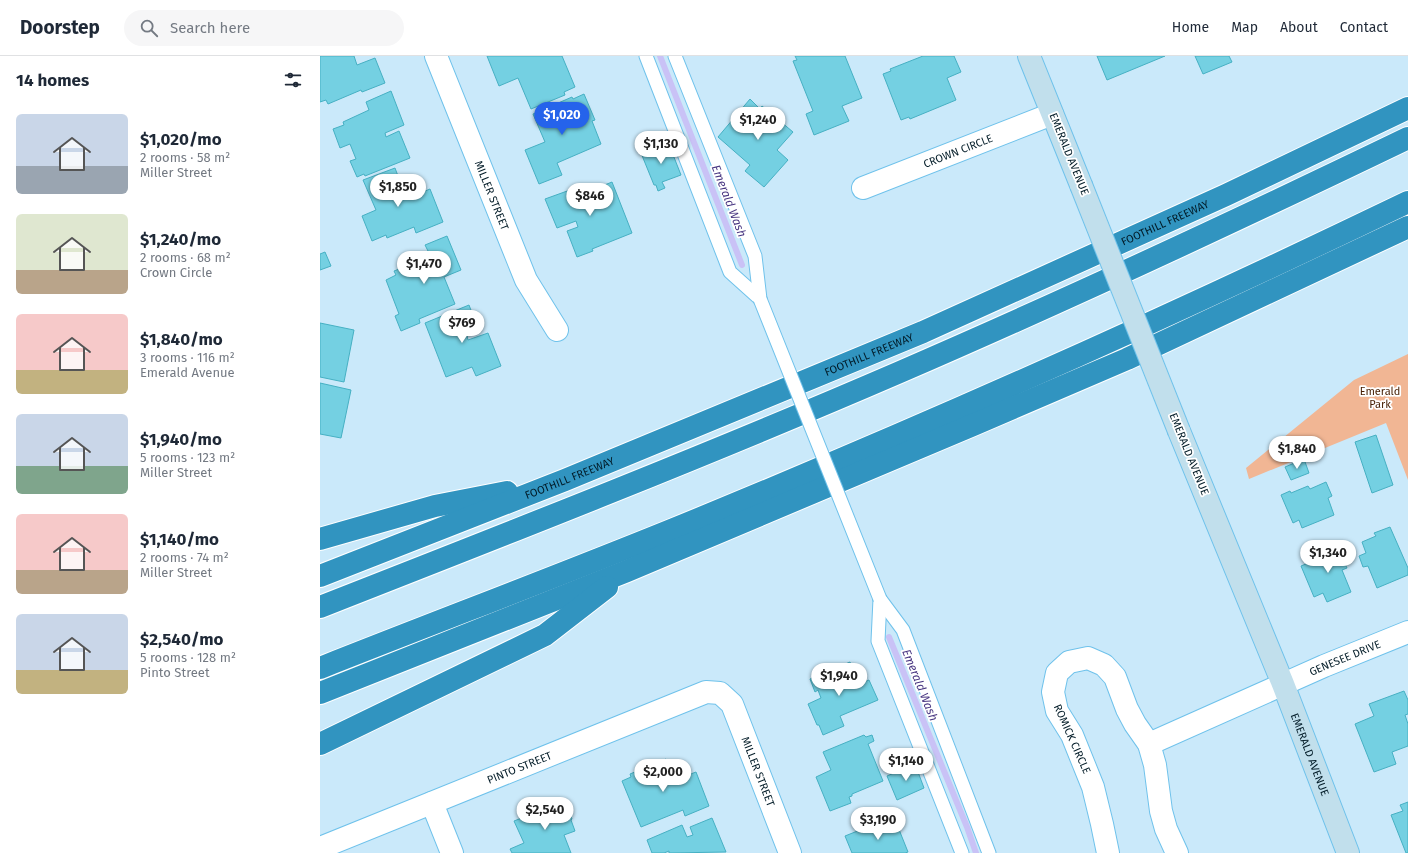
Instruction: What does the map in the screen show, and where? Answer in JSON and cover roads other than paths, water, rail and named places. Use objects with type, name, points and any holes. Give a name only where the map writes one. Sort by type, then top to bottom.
[{"type":"highway","name":"FOOTHILL FREEWAY","points":[[320,576],[565,480],[923,332],[1226,195],[1408,108]]},
{"type":"highway","points":[[320,607],[764,430],[900,372],[1057,303],[1408,138]]},
{"type":"highway","points":[[320,668],[668,531],[896,435],[1107,343],[1408,202]]},
{"type":"highway","points":[[320,693],[627,572],[959,432],[1127,359],[1408,228]]},
{"type":"highway","points":[[320,539],[435,506],[565,480]]},
{"type":"highway","points":[[320,744],[545,635],[627,572]]},
{"type":"street","name":"MILLER STREET","points":[[436,56],[526,280],[556,330]]},
{"type":"street","name":"EMERALD AVENUE","points":[[1029,56],[1179,431],[1283,684],[1348,853]]},
{"type":"street","name":"CROWN CIRCLE","points":[[863,188],[1052,114]]},
{"type":"street","name":"GENESEE DRIVE","points":[[1283,684],[1408,632]]},
{"type":"street","name":"ROMICK CIRCLE","points":[[1108,853],[1092,787],[1072,735],[1057,711],[1053,692],[1057,673],[1069,662],[1088,658],[1104,665],[1115,677],[1130,714],[1149,744],[1155,765],[1161,811],[1166,829],[1177,853]]},
{"type":"street","points":[[1149,744],[1283,684]]},
{"type":"street","name":"PINTO STREET","points":[[320,848],[706,692],[720,693]]},
{"type":"street","name":"MILLER STREET","points":[[720,693],[732,704],[790,853]]},
{"type":"street","points":[[432,803],[452,853]]},
{"type":"lane","points":[[646,56],[730,272],[760,299]]},
{"type":"lane","points":[[674,56],[755,256],[760,299],[880,599],[903,630],[989,853]]},
{"type":"lane","points":[[880,599],[878,641],[962,853]]},
{"type":"waterway","name":"Emerald Wash","points":[[660,56],[742,265]]},
{"type":"waterway","name":"Emerald Wash","points":[[889,637],[967,827],[976,853]]},
{"type":"park label","name":"Emerald Park","points":[[1380,397]]}]
